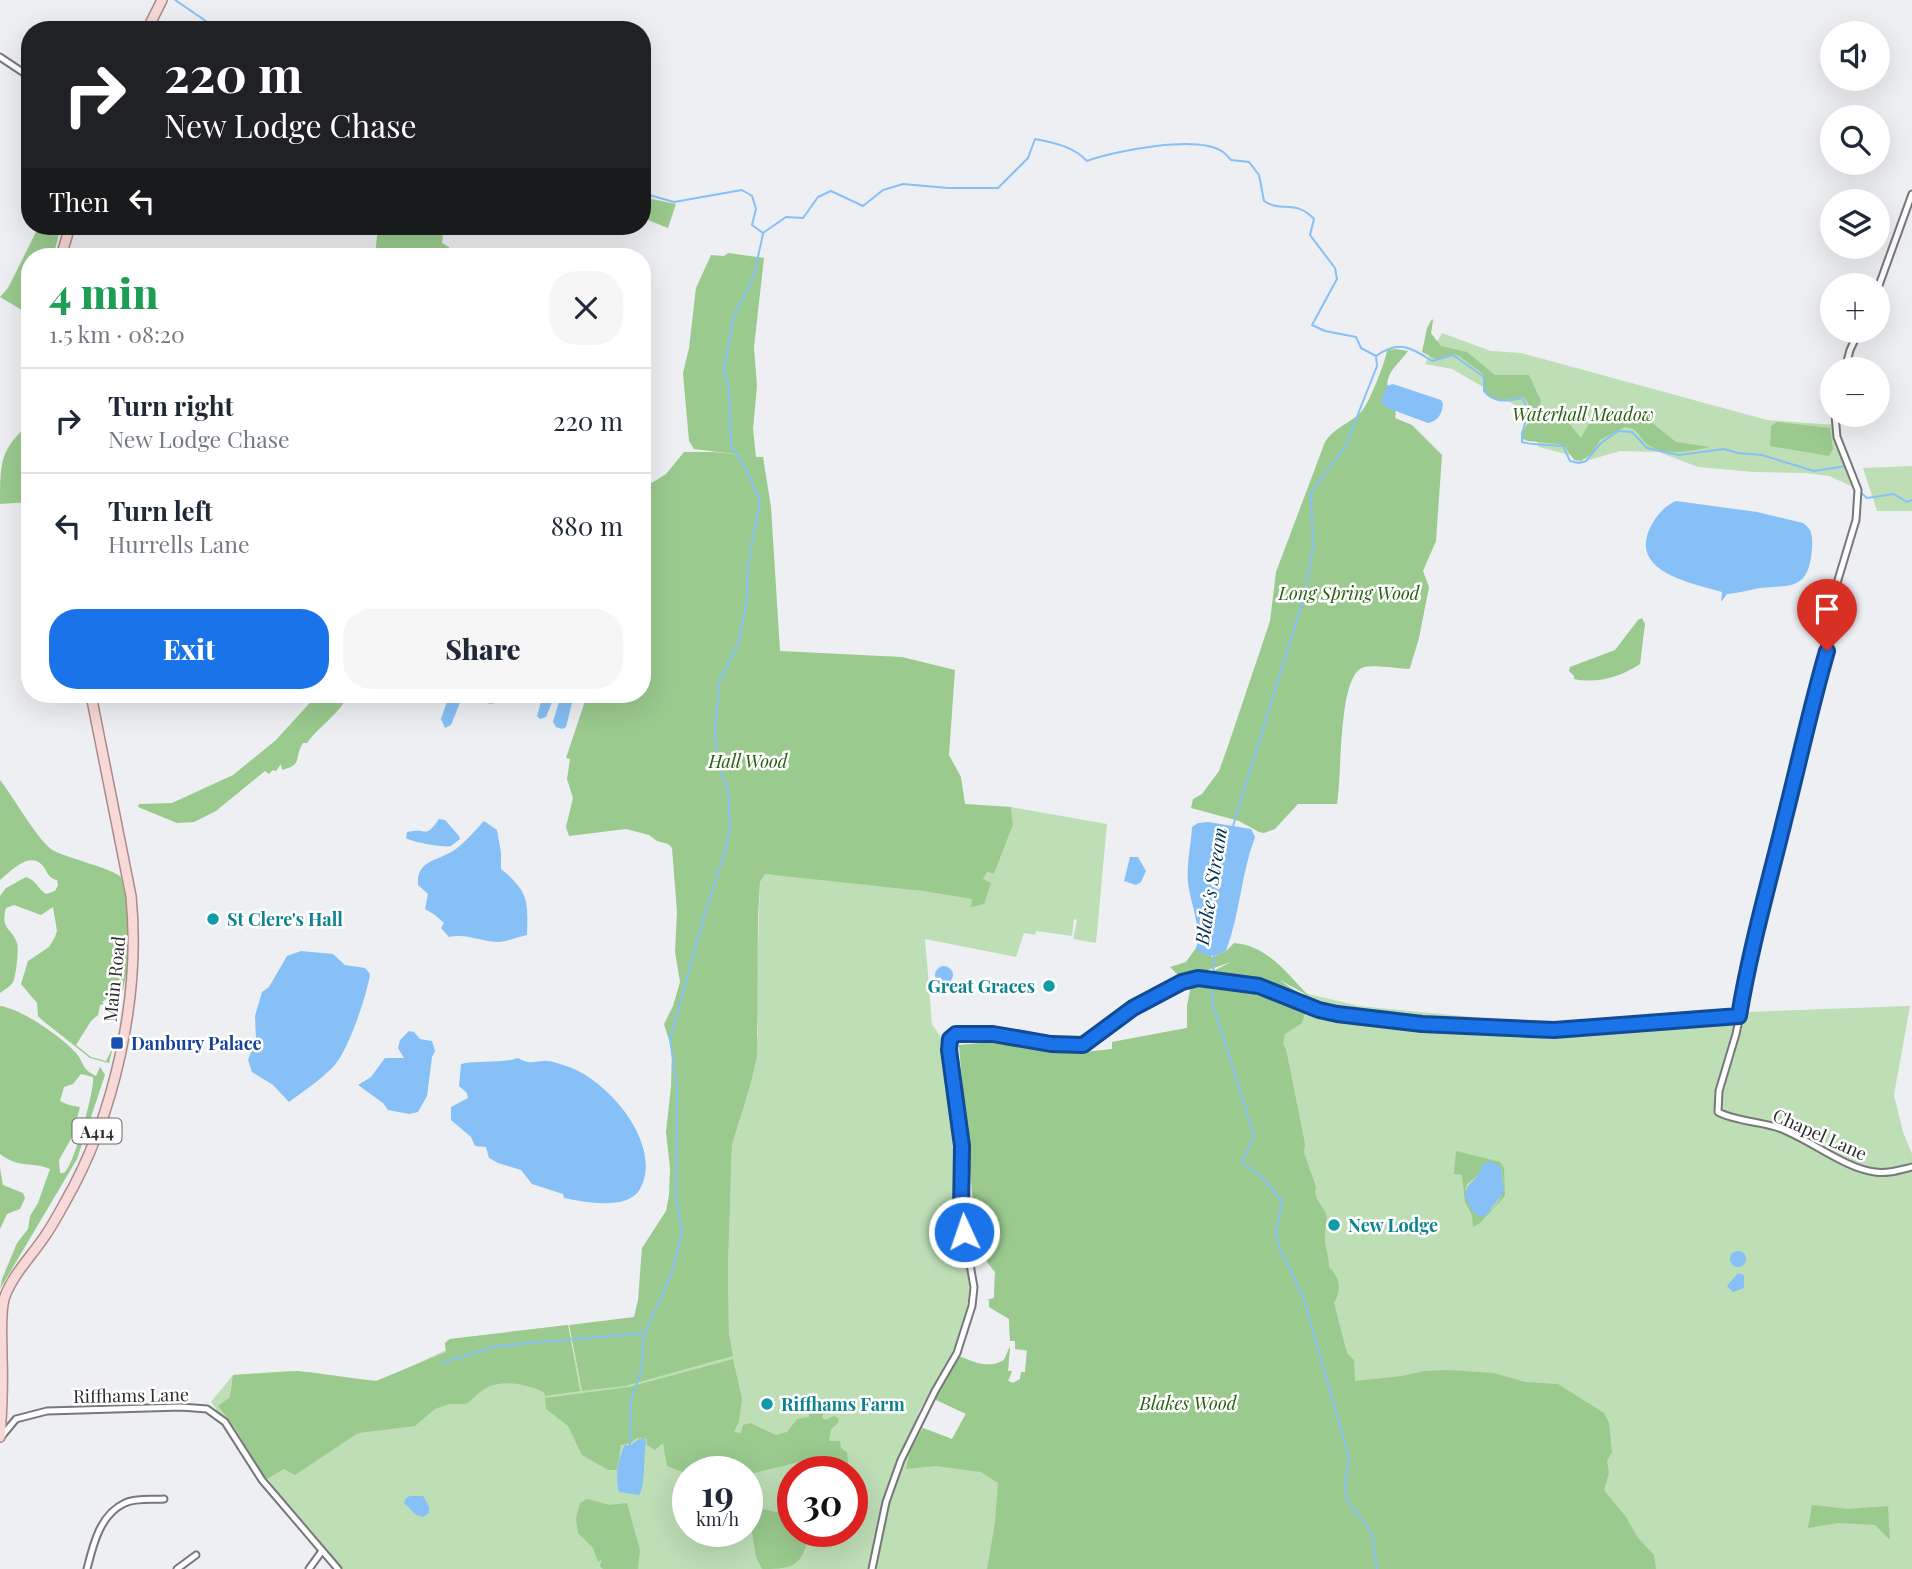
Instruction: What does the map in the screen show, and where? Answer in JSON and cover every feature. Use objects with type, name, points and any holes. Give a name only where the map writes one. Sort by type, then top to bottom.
[{"type":"main road","points":[[151,21],[161,1]]},
{"type":"main road","name":"Main Road","points":[[2,1410],[3,1303],[13,1279],[46,1236],[66,1201],[88,1154],[109,1101],[123,1042],[131,983],[134,927],[131,896],[94,703]]},
{"type":"main road","name":"A414","points":[[0,1437],[2,1410]]},
{"type":"street","points":[[0,57],[21,71]]},
{"type":"street","points":[[1883,273],[1912,194]]},
{"type":"street","points":[[872,1569],[886,1503],[901,1460],[957,1353],[972,1306],[974,1287],[961,1213],[962,1146],[949,1050],[950,1039],[956,1034],[993,1034],[1051,1044],[1083,1045],[1133,1008],[1182,982],[1198,978],[1259,986],[1319,1010],[1337,1014],[1422,1024],[1554,1030],[1739,1016],[1808,714],[1827,651],[1834,593],[1856,520],[1858,490],[1837,437],[1836,427]]},
{"type":"street","name":"Chapel Lane","points":[[1739,1016],[1719,1091],[1718,1112],[1728,1117],[1779,1128],[1867,1171],[1885,1173],[1912,1167]]},
{"type":"street","name":"Riffhams Lane","points":[[16,1419],[47,1411],[207,1409],[225,1422],[262,1480],[336,1567]]},
{"type":"street","points":[[0,1437],[16,1419],[2,1410]]},
{"type":"street","points":[[87,1569],[92,1548],[104,1520],[125,1503],[164,1499]]},
{"type":"street","points":[[309,1569],[322,1551]]},
{"type":"street","points":[[177,1569],[196,1555]]},
{"type":"street","points":[[315,1560],[336,1567]]},
{"type":"green space","points":[[651,199],[676,204],[668,228],[651,221]]},
{"type":"green space","points":[[34,235],[59,235],[55,248],[28,248]]},
{"type":"green space","points":[[377,235],[443,235],[442,243],[449,248],[376,248]]},
{"type":"green space","name":"Hall Wood","points":[[728,253],[764,258],[754,347],[757,386],[753,429],[756,457],[763,457],[771,507],[780,651],[902,657],[955,670],[949,755],[961,777],[965,804],[1011,807],[1013,825],[994,874],[987,872],[983,879],[991,883],[984,904],[971,907],[972,899],[765,874],[760,882],[758,918],[757,1056],[732,1145],[728,1268],[729,1334],[733,1356],[625,1386],[582,1391],[569,1325],[634,1317],[642,1248],[666,1211],[670,1168],[666,1132],[672,1050],[664,1024],[680,982],[675,952],[677,912],[672,848],[649,835],[626,829],[569,836],[566,827],[573,798],[567,779],[570,759],[566,758],[584,703],[651,703],[651,483],[666,474],[684,452],[751,456],[694,449],[689,441],[683,373],[689,348],[696,288],[711,255],[724,256]]},
{"type":"green space","points":[[21,262],[21,310],[0,297],[8,288]]},
{"type":"green space","points":[[1432,319],[1431,333],[1441,346],[1467,352],[1495,375],[1529,375],[1541,401],[1538,414],[1568,422],[1581,438],[1588,425],[1596,419],[1640,418],[1651,422],[1676,442],[1710,447],[1678,452],[1661,451],[1647,444],[1633,429],[1625,427],[1600,440],[1593,452],[1581,461],[1574,460],[1565,447],[1559,444],[1523,439],[1522,433],[1531,417],[1528,403],[1523,397],[1502,400],[1492,398],[1485,392],[1483,374],[1459,356],[1453,354],[1435,359],[1422,352],[1427,328]]},
{"type":"green space","name":"Waterhall Meadow","points":[[1442,333],[1491,351],[1521,353],[1767,420],[1836,427],[1854,480],[1851,486],[1829,476],[1806,473],[1698,467],[1659,452],[1620,451],[1589,460],[1539,447],[1525,411],[1452,369],[1425,364]]},
{"type":"green space","name":"Long Spring Wood","points":[[1387,350],[1408,351],[1389,375],[1387,384],[1395,408],[1395,418],[1412,425],[1442,455],[1436,541],[1423,571],[1429,587],[1410,668],[1364,667],[1353,678],[1344,711],[1337,804],[1298,804],[1275,829],[1264,833],[1239,821],[1191,808],[1193,799],[1202,794],[1219,771],[1270,621],[1276,572],[1325,442],[1362,411],[1377,382]]},
{"type":"green space","points":[[1777,422],[1830,428],[1833,449],[1829,456],[1770,446],[1771,426]]},
{"type":"green space","points":[[20,432],[21,503],[0,504],[0,477],[4,458],[7,449]]},
{"type":"green space","points":[[1912,466],[1912,511],[1877,511],[1863,468]]},
{"type":"green space","points":[[1642,618],[1645,624],[1640,664],[1609,678],[1591,681],[1574,679],[1569,671],[1570,667],[1615,650]]},
{"type":"green space","points":[[310,703],[343,703],[307,743],[303,743],[293,766],[282,770],[281,764],[276,771],[273,770],[269,774],[265,771],[216,811],[194,822],[177,823],[138,807],[139,804],[172,803],[233,775],[276,740]]},
{"type":"green space","points":[[0,780],[34,829],[54,851],[109,870],[121,877],[129,934],[123,990],[117,991],[102,1002],[104,1004],[100,1005],[98,1015],[76,1045],[91,1057],[106,1061],[113,1047],[109,1063],[90,1058],[42,1020],[38,1016],[37,1003],[21,984],[28,961],[49,947],[55,937],[57,931],[53,907],[41,915],[14,905],[6,908],[4,921],[17,943],[17,956],[13,982],[0,993],[0,896],[6,888],[26,877],[46,894],[55,891],[58,885],[57,880],[49,875],[41,864],[30,860],[0,880]]},
{"type":"green space","points":[[1011,807],[1107,824],[1096,943],[1073,939],[1077,920],[1074,919],[1072,936],[1036,931],[1035,935],[1024,933],[1016,957],[925,939],[932,1024],[944,1042],[959,1228],[969,1271],[969,1292],[962,1329],[955,1346],[918,1413],[923,1428],[952,1439],[966,1413],[934,1399],[958,1356],[981,1364],[998,1363],[1004,1360],[1010,1346],[1008,1371],[1012,1371],[1008,1381],[1013,1383],[1020,1379],[1021,1372],[1025,1372],[1027,1351],[1015,1349],[1015,1341],[1010,1341],[1009,1319],[989,1307],[989,1300],[986,1300],[994,1298],[995,1272],[977,1249],[959,1045],[993,1042],[1076,1053],[1112,1049],[1112,1042],[1187,1028],[1191,986],[1186,985],[1265,971],[1306,998],[1304,993],[1359,1006],[1514,1021],[1581,1022],[1720,1013],[1910,1006],[1894,1095],[1903,1132],[1912,1154],[1912,1569],[335,1569],[211,1402],[233,1375],[288,1371],[368,1381],[382,1380],[446,1350],[445,1343],[450,1339],[568,1325],[582,1391],[625,1385],[732,1356],[728,1268],[732,1145],[751,1083],[758,1034],[756,1004],[760,882],[765,874],[781,875],[973,899],[972,906],[986,872],[994,874],[1013,825]]},
{"type":"green space","name":"Blakes Wood","points":[[1234,943],[1257,949],[1267,955],[1309,996],[1278,979],[1309,1000],[1302,1023],[1285,1034],[1283,1044],[1305,1144],[1304,1153],[1316,1187],[1316,1197],[1327,1219],[1325,1238],[1329,1267],[1339,1284],[1334,1303],[1347,1353],[1354,1360],[1355,1381],[1448,1370],[1494,1373],[1525,1382],[1558,1384],[1604,1413],[1609,1423],[1612,1452],[1607,1461],[1609,1473],[1604,1490],[1626,1517],[1638,1538],[1654,1555],[1656,1569],[987,1569],[998,1483],[981,1472],[935,1466],[906,1469],[910,1451],[923,1428],[952,1439],[966,1414],[934,1399],[958,1356],[981,1364],[998,1363],[1004,1360],[1010,1346],[1008,1371],[1012,1371],[1008,1381],[1013,1383],[1020,1379],[1021,1372],[1025,1372],[1027,1350],[1015,1349],[1015,1341],[1010,1341],[1009,1319],[989,1307],[989,1300],[986,1300],[994,1298],[995,1272],[977,1249],[959,1045],[993,1042],[1076,1053],[1112,1049],[1112,1042],[1187,1028],[1191,986],[1186,985],[1231,962],[1182,979],[1170,967],[1186,962],[1196,948],[1212,957],[1226,951]]},
{"type":"green space","points":[[0,1006],[19,1012],[40,1024],[75,1052],[87,1070],[96,1076],[100,1067],[105,1075],[77,1159],[0,1289],[17,1243],[28,1229],[30,1216],[38,1203],[50,1169],[13,1162],[0,1154]],"holes":[[[81,1074],[93,1077],[91,1096],[78,1142],[69,1166],[65,1172],[60,1173],[59,1160],[72,1137],[80,1107],[60,1101],[64,1087],[73,1084]]]},
{"type":"green space","points":[[1456,1151],[1500,1162],[1504,1168],[1505,1196],[1479,1224],[1473,1227],[1472,1215],[1465,1202],[1462,1175],[1454,1174]],"holes":[[[1483,1164],[1501,1168],[1501,1196],[1494,1207],[1482,1217],[1465,1190],[1467,1184],[1478,1175]]]},
{"type":"green space","points":[[0,1168],[3,1185],[23,1193],[25,1198],[20,1209],[7,1214],[0,1229]]},
{"type":"green space","points":[[568,1325],[580,1391],[545,1396],[544,1392],[524,1385],[509,1383],[488,1387],[466,1404],[449,1404],[435,1409],[415,1426],[358,1433],[295,1475],[284,1469],[267,1479],[259,1471],[236,1429],[218,1406],[230,1397],[233,1375],[297,1371],[376,1381],[446,1352],[445,1343],[450,1339]]},
{"type":"green space","points":[[733,1359],[742,1399],[739,1421],[734,1432],[741,1433],[743,1425],[750,1423],[776,1435],[787,1432],[797,1419],[809,1417],[809,1405],[824,1412],[822,1418],[826,1420],[834,1416],[839,1419],[831,1429],[829,1441],[840,1441],[841,1448],[847,1452],[847,1456],[777,1456],[777,1467],[763,1471],[763,1456],[672,1456],[672,1468],[667,1466],[663,1443],[655,1450],[647,1445],[646,1439],[637,1438],[621,1445],[617,1470],[608,1470],[582,1455],[568,1426],[546,1409],[545,1398],[629,1387]]},
{"type":"green space","points":[[587,1499],[610,1505],[627,1503],[640,1550],[638,1569],[603,1569],[600,1566],[602,1559],[598,1562],[593,1548],[578,1533],[576,1519],[580,1503]]},
{"type":"green space","points":[[1812,1505],[1849,1509],[1888,1506],[1890,1540],[1875,1525],[1839,1523],[1808,1528]]},
{"type":"green space","points":[[763,1509],[776,1512],[777,1547],[805,1547],[796,1563],[783,1568],[762,1569],[754,1547],[763,1547]]},
{"type":"water","points":[[1393,384],[1441,400],[1443,404],[1439,417],[1428,423],[1385,407],[1381,401],[1387,386]]},
{"type":"water","points":[[1676,501],[1757,512],[1803,523],[1810,531],[1812,540],[1807,572],[1797,583],[1727,594],[1721,602],[1722,592],[1667,573],[1648,555],[1646,543],[1650,528],[1658,516]]},
{"type":"water","points":[[446,703],[460,703],[451,725],[445,728],[441,719]]},
{"type":"water","points":[[541,703],[552,703],[546,717],[540,719],[537,716]]},
{"type":"water","points":[[559,703],[572,703],[566,727],[556,727],[553,722]]},
{"type":"water","points":[[439,819],[445,820],[459,836],[460,839],[451,846],[406,838],[407,832],[428,831]]},
{"type":"water","points":[[484,821],[497,830],[501,869],[517,884],[527,905],[527,935],[499,942],[463,936],[449,937],[441,928],[444,923],[425,909],[428,894],[418,885],[418,876],[425,865],[456,849]]},
{"type":"water","points":[[1208,822],[1251,829],[1255,837],[1226,951],[1210,956],[1196,948],[1197,927],[1188,874],[1192,827]]},
{"type":"water","points":[[1130,857],[1138,857],[1146,871],[1141,882],[1136,885],[1124,881]]},
{"type":"water","points":[[301,951],[333,954],[345,965],[365,968],[370,974],[356,1023],[339,1060],[289,1102],[273,1085],[252,1072],[248,1060],[256,1039],[255,1016],[262,992],[269,987],[287,956]]},
{"type":"water","points":[[940,966],[948,966],[953,975],[951,982],[940,984],[935,979],[935,971]]},
{"type":"water","points":[[409,1031],[414,1032],[420,1039],[432,1041],[435,1051],[427,1096],[418,1112],[409,1114],[388,1110],[383,1103],[358,1085],[371,1077],[385,1058],[404,1058],[398,1048],[400,1040]]},
{"type":"water","points":[[518,1058],[527,1062],[549,1061],[569,1067],[585,1074],[615,1100],[639,1135],[645,1154],[645,1172],[640,1189],[634,1196],[616,1203],[564,1198],[563,1194],[532,1184],[521,1170],[489,1158],[486,1147],[475,1146],[471,1137],[451,1120],[451,1107],[468,1098],[467,1093],[459,1086],[461,1064]]},
{"type":"water","points":[[1492,1161],[1501,1168],[1504,1192],[1485,1216],[1481,1217],[1471,1209],[1465,1195],[1483,1164]]},
{"type":"water","points":[[1738,1251],[1746,1259],[1738,1267],[1730,1259]]},
{"type":"water","points":[[1738,1273],[1744,1275],[1744,1288],[1733,1292],[1727,1286]]},
{"type":"water","points":[[639,1439],[646,1442],[641,1490],[639,1495],[619,1492],[617,1474],[623,1450],[625,1445],[630,1446]]},
{"type":"water","points":[[410,1496],[423,1496],[429,1513],[423,1517],[416,1515],[404,1503]]},
{"type":"waterway","points":[[175,0],[206,21]]},
{"type":"waterway","points":[[651,196],[674,202],[742,190],[752,196],[756,209],[752,225],[763,233],[786,217],[803,218],[818,197],[831,191],[863,206],[883,190],[903,184],[948,188],[998,188],[1028,158],[1035,139],[1069,149],[1087,161],[1156,146],[1195,144],[1211,147],[1223,152],[1231,160],[1249,162],[1259,175],[1264,201],[1276,206],[1301,209],[1314,219],[1310,235],[1335,268],[1337,279],[1312,325],[1325,331],[1356,337],[1361,348],[1376,356],[1398,347],[1411,349],[1432,361],[1453,355],[1484,377],[1484,391],[1493,398],[1507,401],[1522,398],[1529,411],[1522,442],[1563,446],[1570,461],[1579,463],[1586,461],[1601,443],[1618,431],[1632,432],[1647,448],[1679,455],[1724,449],[1762,455],[1814,471],[1846,466]]},
{"type":"waterway","points":[[442,1363],[497,1346],[645,1333],[671,1275],[682,1231],[676,1198],[677,1087],[670,1039],[730,827],[728,791],[717,761],[715,733],[719,681],[738,645],[747,598],[748,565],[760,501],[747,471],[731,445],[729,392],[724,369],[733,319],[754,275],[763,234]]},
{"type":"waterway","name":"Blake's Stream","points":[[1233,826],[1304,597],[1313,548],[1311,493],[1345,447],[1377,366],[1376,357]]},
{"type":"waterway","points":[[1860,492],[1867,498],[1894,494],[1907,502],[1912,500]]},
{"type":"waterway","name":"Blake's Stream","points":[[1214,956],[1212,1001],[1254,1136],[1242,1163],[1261,1176],[1282,1201],[1276,1233],[1279,1247],[1303,1296],[1349,1458],[1345,1487],[1348,1502],[1372,1532],[1377,1569]]},
{"type":"waterway","points":[[630,1446],[631,1399],[641,1372],[644,1334]]},
{"type":"place","name":"St Clere's Hall","points":[[213,919]]},
{"type":"place","name":"Great Graces","points":[[1049,986]]},
{"type":"place","name":"Danbury Palace","points":[[117,1043]]},
{"type":"place","name":"New Lodge","points":[[1334,1225]]},
{"type":"place","name":"Riffhams Farm","points":[[767,1404]]},
{"type":"route","points":[[964,1232],[961,1213],[962,1146],[949,1050],[950,1039],[956,1034],[1009,1035],[1051,1044],[1083,1045],[1133,1008],[1182,982],[1198,978],[1259,986],[1319,1010],[1337,1014],[1422,1024],[1554,1030],[1739,1016],[1746,975],[1808,714],[1827,651]]}]
